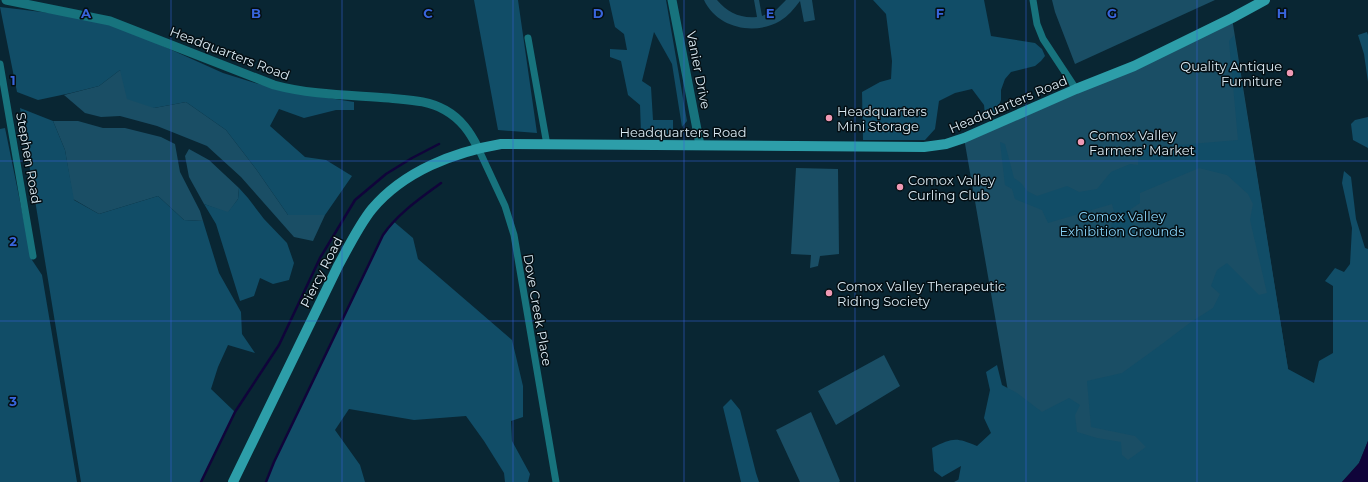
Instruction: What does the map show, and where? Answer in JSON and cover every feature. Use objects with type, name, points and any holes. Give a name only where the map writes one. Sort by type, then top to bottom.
[{"type":"main road","name":"Headquarters Road","points":[[501,144],[924,147],[946,144],[964,138],[1076,89],[1134,66],[1232,18],[1265,0]]},
{"type":"main road","name":"Piercy Road","points":[[233,482],[338,266],[372,209],[395,187],[440,161],[478,148],[501,144]]},
{"type":"street","name":"Headquarters Road","points":[[6,0],[110,21],[274,86],[293,91],[396,99],[432,104],[454,115],[464,125],[478,148]]},
{"type":"street","name":"Vanier Drive","points":[[672,0],[700,145]]},
{"type":"street","points":[[1033,0],[1037,24],[1042,39],[1076,89]]},
{"type":"street","points":[[528,38],[547,145]]},
{"type":"street","name":"Stephen Road","points":[[0,64],[33,256]]},
{"type":"street","name":"Dove Creek Place","points":[[478,148],[505,206],[514,235],[556,482]]},
{"type":"green space","points":[[474,0],[518,0],[537,133],[498,130]]},
{"type":"green space","points":[[609,0],[666,0],[687,121],[682,127],[672,64],[654,32],[642,81],[651,87],[653,120],[673,120],[673,134],[641,133],[640,105],[628,95],[621,61],[610,57],[610,49],[627,50],[624,34],[615,27]]},
{"type":"green space","points":[[704,0],[717,0],[725,8],[740,16],[757,17],[754,0],[759,0],[762,16],[776,10],[786,0],[812,0],[815,20],[804,22],[800,1],[786,17],[770,26],[759,28],[737,27],[718,17],[710,10]]},
{"type":"green space","points":[[873,0],[984,0],[991,36],[1035,43],[1042,49],[1045,56],[1035,66],[1011,72],[1005,79],[1001,90],[1001,100],[995,115],[985,115],[984,105],[972,89],[955,93],[939,101],[935,129],[925,140],[863,140],[862,92],[880,82],[891,79],[892,61],[886,14]]},
{"type":"green space","points":[[1052,0],[1215,0],[1075,64],[1055,12]]},
{"type":"green space","points":[[0,7],[100,19],[223,73],[255,83],[298,93],[354,102],[354,110],[336,110],[304,118],[279,109],[270,126],[305,157],[326,160],[352,176],[325,215],[288,215],[256,169],[226,130],[186,102],[154,108],[127,99],[120,70],[99,86],[71,93],[38,100],[17,92]]},
{"type":"green space","name":"Comox Valley Exhibition Grounds","points":[[1232,18],[1306,482],[954,482],[1018,449],[964,138]]},
{"type":"green space","points":[[1367,32],[1368,82],[1364,54],[1358,35]]},
{"type":"green space","points":[[1234,35],[1288,369],[1314,383],[1319,361],[1333,353],[1333,286],[1325,281],[1335,268],[1344,272],[1350,264],[1352,228],[1342,183],[1344,171],[1351,177],[1356,219],[1365,248],[1368,249],[1368,441],[1359,463],[1342,482],[958,482],[961,466],[942,477],[934,471],[932,448],[954,440],[964,441],[977,446],[991,433],[984,418],[990,390],[986,372],[997,365],[1002,385],[1017,393],[1042,412],[1069,398],[1080,405],[1075,415],[1077,432],[1097,438],[1121,442],[1122,455],[1128,460],[1146,447],[1135,436],[1091,427],[1087,381],[1122,373],[1191,322],[1213,308],[1220,294],[1211,286],[1217,270],[1227,263],[1259,295],[1267,293],[1250,220],[1253,204],[1248,194],[1227,175],[1199,168],[1140,193],[1140,203],[1131,209],[1128,216],[1135,228],[1130,234],[1117,236],[1111,226],[1115,215],[1112,204],[1048,223],[1042,210],[1015,199],[1012,189],[1005,185],[1000,142],[1005,144],[1014,178],[1021,183],[1027,191],[1037,196],[1067,186],[1079,192],[1097,189],[1111,172],[1130,164],[1138,165],[1138,156],[1145,146],[1158,146],[1165,153],[1179,145],[1238,140],[1229,41]]},
{"type":"green space","points":[[120,70],[154,108],[186,102],[226,130],[256,169],[288,215],[325,215],[313,241],[294,237],[241,177],[207,146],[157,126],[120,116],[101,117],[85,113],[64,95],[99,86]]},
{"type":"green space","points":[[20,108],[53,121],[65,150],[74,200],[99,214],[158,196],[184,220],[203,221],[219,273],[241,312],[242,334],[255,353],[228,345],[218,367],[211,389],[235,412],[201,482],[81,482]]},
{"type":"green space","points":[[1368,117],[1368,148],[1353,140],[1351,124],[1355,120]]},
{"type":"green space","points":[[53,121],[78,121],[103,128],[125,128],[161,137],[175,144],[180,172],[200,211],[203,221],[184,220],[158,196],[99,214],[73,199],[65,150]]},
{"type":"green space","points":[[5,128],[32,260],[42,275],[77,482],[0,482],[0,129]]},
{"type":"green space","points":[[189,149],[209,160],[239,188],[238,199],[228,213],[204,204],[189,177],[185,156]]},
{"type":"green space","points":[[796,168],[838,169],[839,254],[820,256],[818,266],[810,268],[811,255],[791,254]]},
{"type":"green space","points":[[239,188],[264,219],[287,243],[294,263],[289,280],[273,284],[260,278],[254,296],[240,301],[216,224],[204,204],[228,212],[238,199]]},
{"type":"green space","points":[[393,221],[413,238],[418,259],[512,340],[523,386],[523,417],[511,421],[512,441],[530,474],[528,482],[505,482],[504,473],[466,416],[414,420],[349,409],[335,430],[360,465],[365,482],[266,482],[274,462],[380,240]]},
{"type":"green space","points":[[884,355],[900,386],[836,425],[818,391]]},
{"type":"green space","points":[[731,399],[740,410],[759,482],[741,482],[723,407]]},
{"type":"green space","points":[[811,412],[840,481],[839,482],[800,482],[776,430]]},
{"type":"shaded area","points":[[1368,441],[1368,482],[1342,482],[1359,463]]},
{"type":"waterway","points":[[201,482],[235,412],[279,345],[320,258],[355,200],[386,174],[439,144]]},
{"type":"waterway","points":[[266,482],[274,462],[383,235],[403,213],[441,183]]},
{"type":"place","name":"Quality Antique Furniture","points":[[1290,73]]},
{"type":"place","name":"Headquarters Mini Storage","points":[[829,118]]},
{"type":"place","name":"Comox Valley Farmers’ Market","points":[[1081,142]]},
{"type":"place","name":"Comox Valley Curling Club","points":[[900,187]]},
{"type":"place","name":"Comox Valley Therapeutic Riding Society","points":[[829,293]]}]
